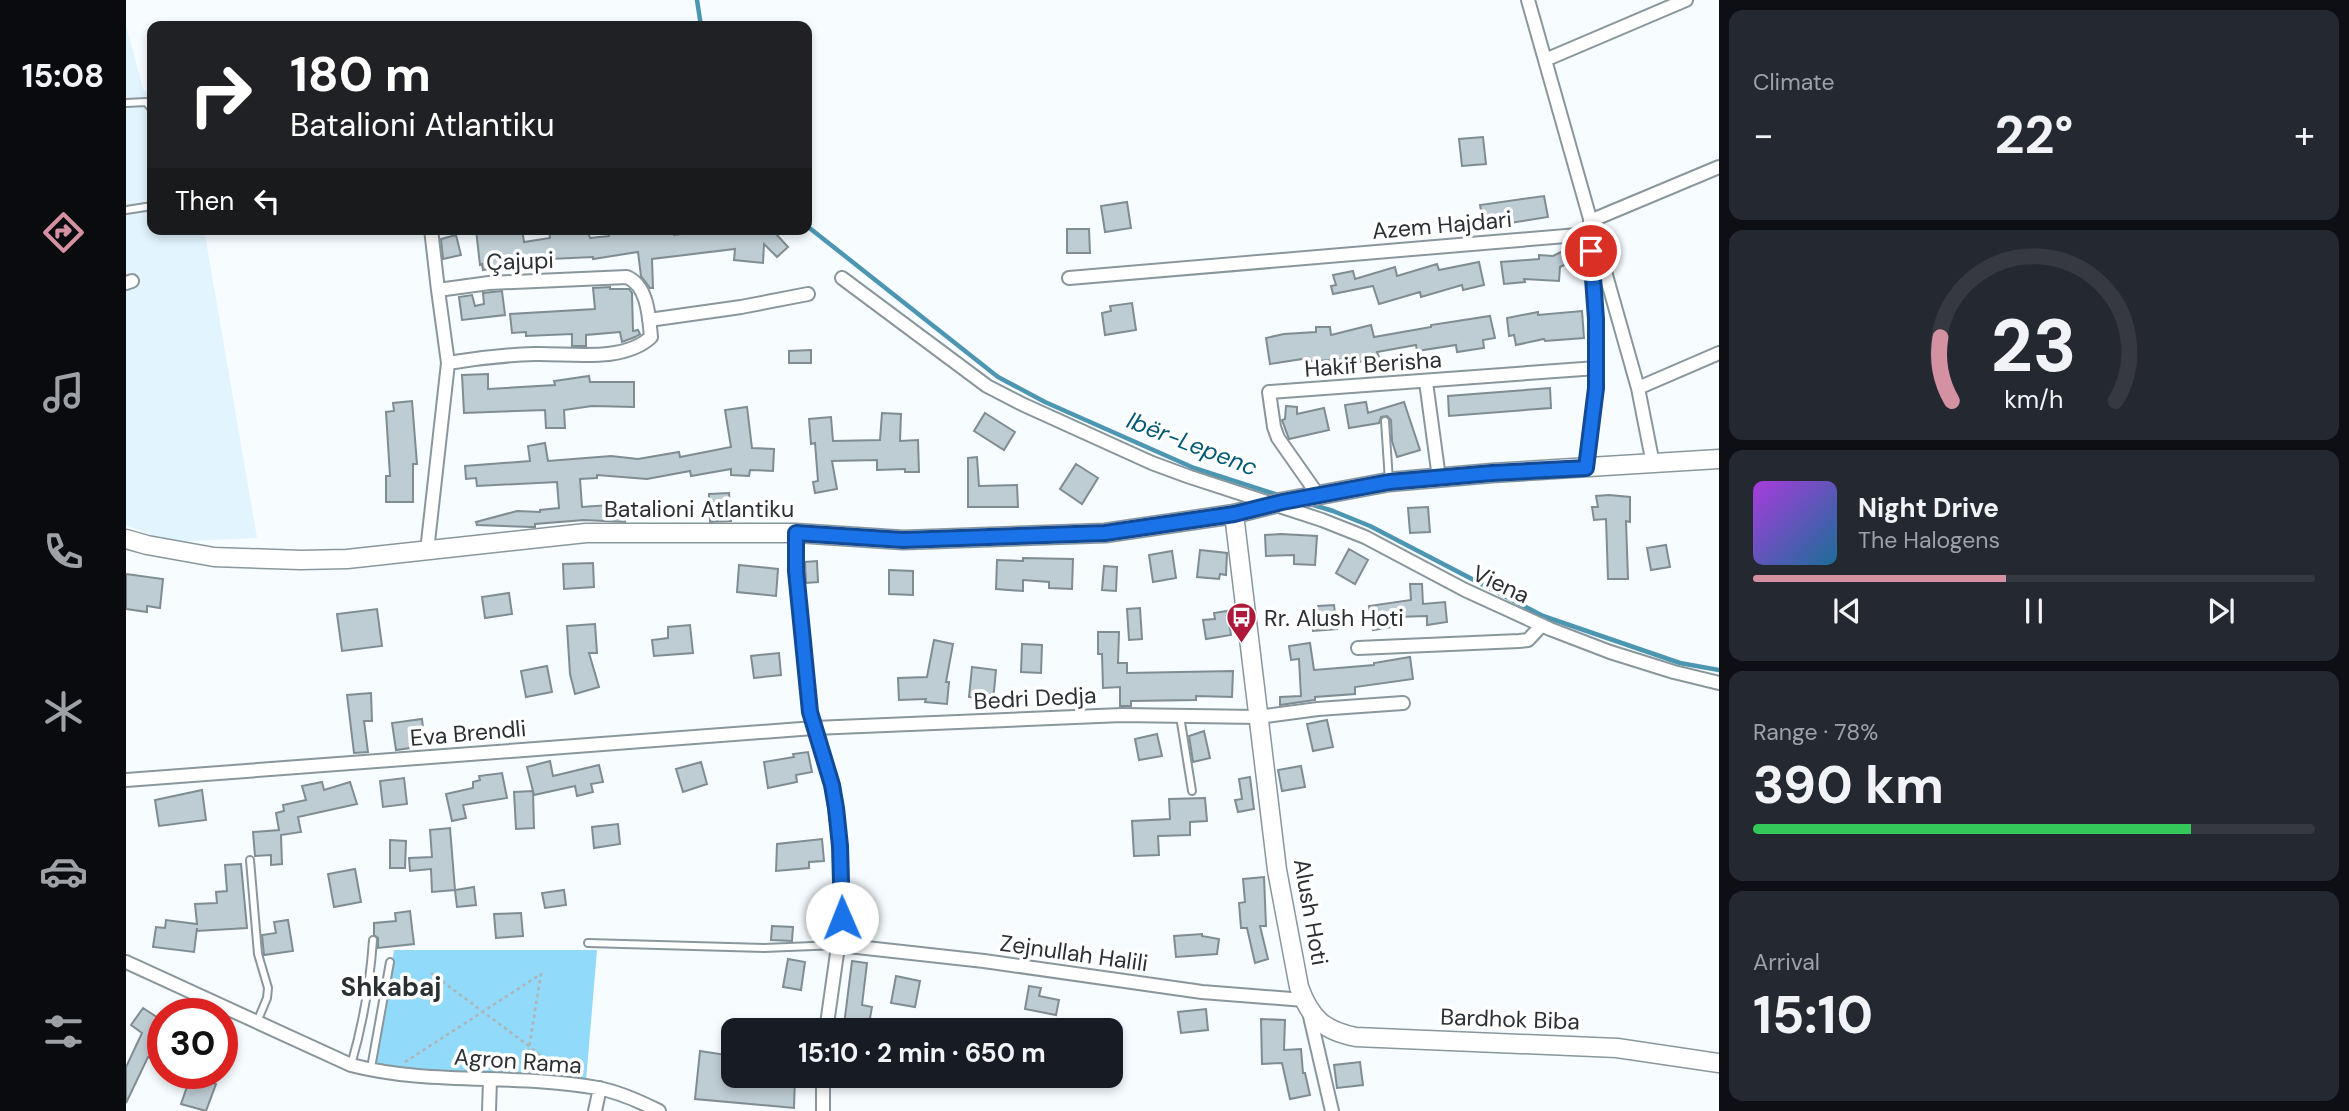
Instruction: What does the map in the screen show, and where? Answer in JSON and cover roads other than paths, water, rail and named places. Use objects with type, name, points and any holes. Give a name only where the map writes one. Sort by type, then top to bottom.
[{"type":"street","points":[[1528,0],[1638,388],[1653,464]]},
{"type":"street","points":[[1545,60],[1686,0]]},
{"type":"street","points":[[1590,221],[1719,167]]},
{"type":"street","points":[[427,551],[448,363],[432,235]]},
{"type":"street","name":"Azem Hajdari","points":[[1069,278],[1578,235],[1587,239],[1591,251],[1597,368],[1586,468]]},
{"type":"street","name":"Çajupi","points":[[438,290],[489,283],[627,277],[639,286],[651,337]]},
{"type":"street","name":"Batalioni Atlantiku","points":[[842,278],[988,386],[1152,463],[1277,503]]},
{"type":"street","points":[[649,320],[808,294]]},
{"type":"street","points":[[448,363],[501,356],[617,352],[634,349],[677,316]]},
{"type":"street","points":[[1638,388],[1719,354]]},
{"type":"street","name":"Hakif Berisha","points":[[1318,495],[1278,438],[1269,392],[1597,368]]},
{"type":"street","points":[[1426,382],[1439,478]]},
{"type":"street","name":"Batalioni Atlantiku","points":[[126,539],[180,552],[258,560],[347,559],[586,533],[796,533],[903,540],[1105,533],[1234,514],[1389,482],[1719,460]]},
{"type":"street","name":"Viena","points":[[1277,503],[1365,537],[1465,590],[1542,625],[1610,652],[1674,672],[1719,682]]},
{"type":"street","name":"Alush Hoti","points":[[1234,514],[1277,870],[1299,987],[1306,1004],[1332,1111]]},
{"type":"street","points":[[796,533],[796,571],[814,728],[826,760],[836,808],[840,846],[842,918],[828,1018]]},
{"type":"street","points":[[1358,648],[1528,640],[1542,625]]},
{"type":"street","points":[[1258,717],[1403,702]]},
{"type":"street","name":"Bedri Dedja","points":[[814,728],[1122,715],[1258,717]]},
{"type":"street","name":"Eva Brendli","points":[[126,780],[814,728]]},
{"type":"street","name":"Zejnullah Halili","points":[[839,945],[984,961],[1306,1004]]},
{"type":"street","name":"Agron Rama","points":[[126,962],[351,1065],[387,1073],[574,1084],[622,1094],[659,1111]]},
{"type":"street","name":"Bardhok Biba","points":[[1306,1004],[1332,1031],[1356,1037],[1576,1045],[1657,1053],[1719,1063]]},
{"type":"street","points":[[489,1111],[490,1080]]},
{"type":"street","points":[[595,1111],[600,1088]]},
{"type":"street","points":[[823,1088],[824,1111]]},
{"type":"lane","points":[[126,103],[147,103]]},
{"type":"lane","points":[[126,210],[147,207]]},
{"type":"lane","points":[[1385,421],[1389,482]]},
{"type":"lane","points":[[1180,716],[1192,791]]},
{"type":"lane","points":[[250,860],[258,954],[268,988],[257,1023]]},
{"type":"lane","points":[[351,1065],[360,1034],[373,940]]},
{"type":"lane","points":[[589,943],[764,948],[839,945]]},
{"type":"lane","points":[[371,1070],[390,962]]},
{"type":"waterway","name":"Ibër-Lepenc","points":[[697,0],[700,21]]},
{"type":"waterway","name":"Ibër-Lepenc","points":[[812,230],[998,377],[1045,402],[1194,468],[1281,496]]},
{"type":"waterway","name":"Ibër-Lepenc","points":[[1310,504],[1370,526],[1543,616],[1680,663],[1719,670]]},
{"type":"place","name":"Rr. Alush Hoti","points":[[1241,645]]},
{"type":"district","name":"Shkabaj","points":[[391,987]]}]
